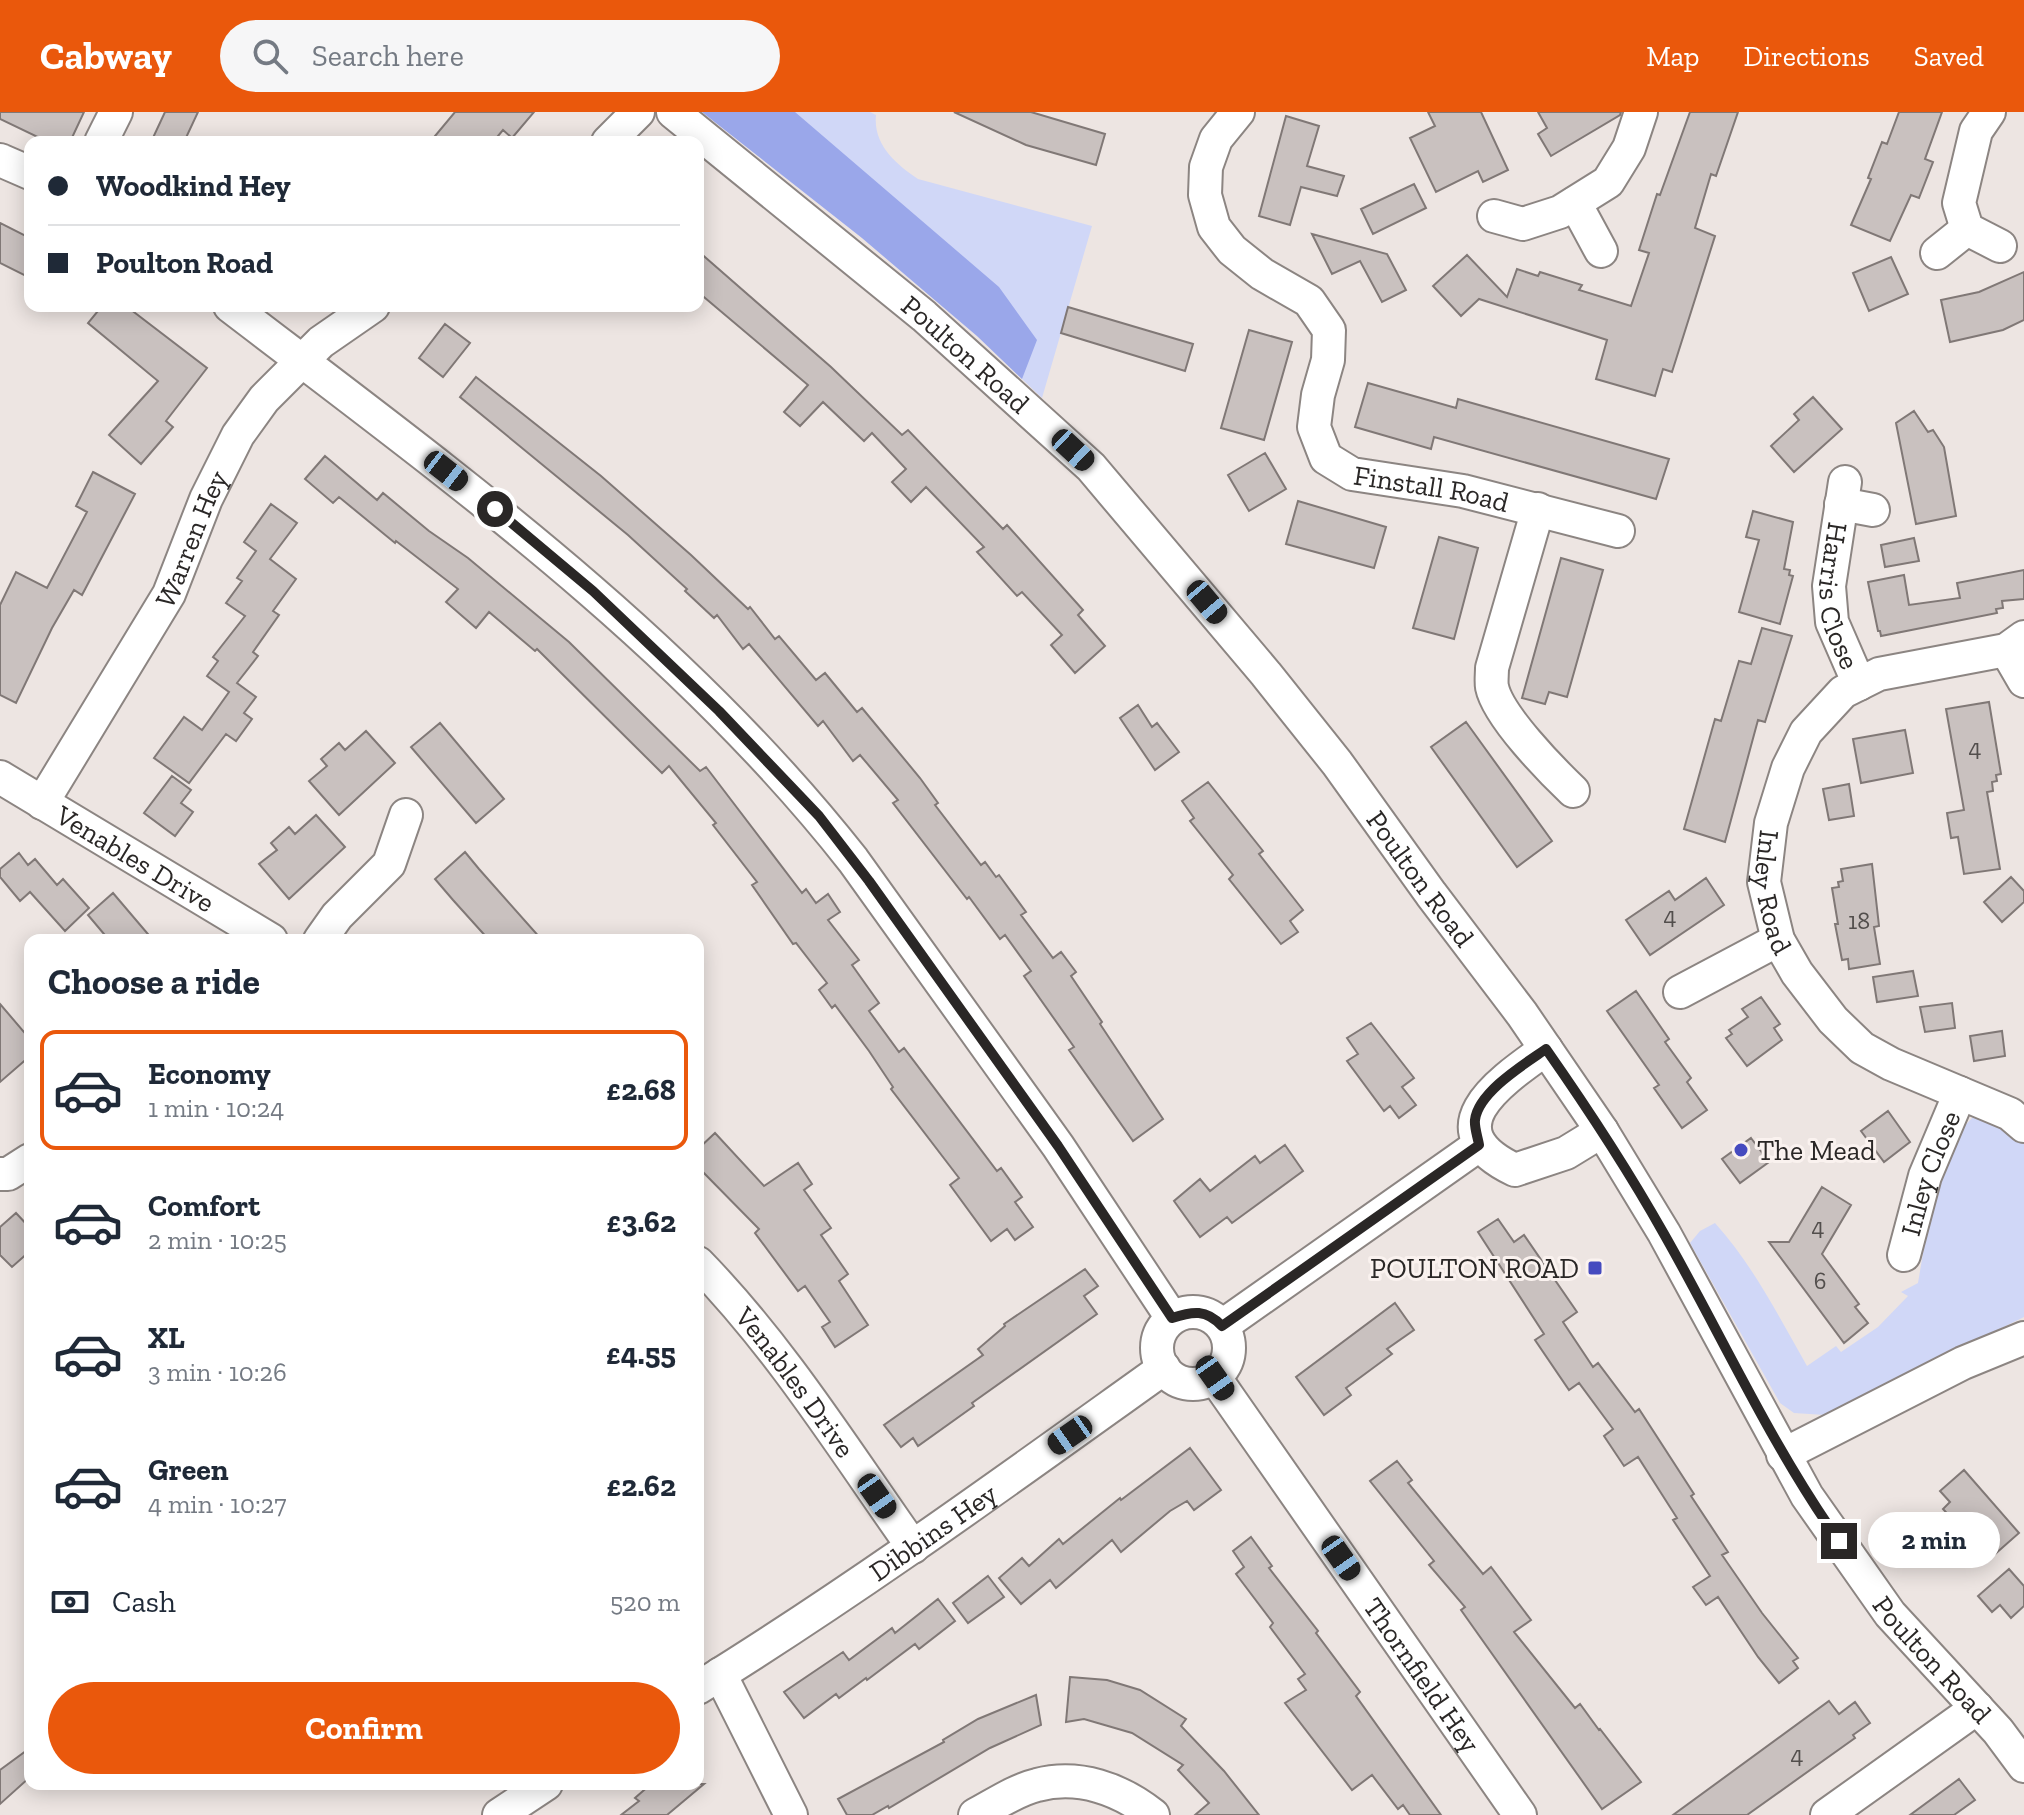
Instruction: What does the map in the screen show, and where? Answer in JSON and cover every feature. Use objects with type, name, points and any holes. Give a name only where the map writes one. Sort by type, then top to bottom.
[{"type":"street","points":[[104,136],[116,112]]},
{"type":"street","points":[[614,136],[638,112]]},
{"type":"street","name":"Poulton Road","points":[[673,112],[703,136]]},
{"type":"street","name":"Finstall Road","points":[[1238,112],[1216,139],[1206,167],[1205,195],[1214,227],[1232,250],[1262,274],[1309,301],[1329,330],[1328,360],[1318,395],[1314,427],[1326,458],[1352,474],[1463,491],[1618,531]]},
{"type":"street","points":[[1494,216],[1523,224],[1560,212],[1608,182],[1629,148],[1641,112]]},
{"type":"street","points":[[1989,112],[1976,131],[1959,203],[1967,229],[2000,246]]},
{"type":"street","name":"Poulton Road","points":[[704,137],[924,316],[1091,467],[1207,602],[1337,763],[1546,1049],[1602,1131],[1664,1233],[1807,1496],[1890,1614],[1977,1708],[2024,1766]]},
{"type":"street","points":[[0,160],[24,170]]},
{"type":"street","points":[[1575,203],[1601,251]]},
{"type":"street","points":[[1937,253],[1967,229]]},
{"type":"street","points":[[238,312],[520,528],[593,591],[719,711],[819,816],[1058,1146],[1172,1318]]},
{"type":"street","name":"Warren Hey","points":[[42,803],[169,594],[206,499],[238,435],[264,399],[321,342],[364,312]]},
{"type":"street","name":"Harris Close","points":[[1859,684],[1832,622],[1829,586],[1843,493],[1873,510]]},
{"type":"street","points":[[1538,509],[1492,668],[1492,687],[1501,708],[1556,760],[1573,791]]},
{"type":"street","points":[[2015,644],[2024,681]]},
{"type":"street","name":"Inley Road","points":[[2015,644],[1879,674],[1843,692],[1806,732],[1783,782],[1771,823],[1764,882],[1778,940],[1797,973],[1833,1020],[1862,1048],[1891,1064],[2010,1114],[2024,1126]]},
{"type":"street","name":"Venables Drive","points":[[0,777],[261,934]]},
{"type":"street","points":[[324,934],[337,916],[389,864],[406,815]]},
{"type":"street","points":[[1694,992],[1778,940]]},
{"type":"street","points":[[1546,1049],[1504,1079],[1482,1102],[1475,1119],[1479,1145],[1497,1161],[1515,1170],[1566,1153],[1602,1131]]},
{"type":"street","name":"Inley Close","points":[[1904,1255],[1925,1176],[1960,1093]]},
{"type":"street","points":[[1222,1326],[1479,1145]]},
{"type":"street","points":[[0,1174],[8,1174],[24,1164]]},
{"type":"street","name":"Venables Drive","points":[[704,1269],[730,1296],[784,1364],[913,1547]]},
{"type":"street","points":[[1192,1311],[1207,1314],[1222,1326],[1229,1337],[1230,1352],[1225,1367],[1215,1378],[1193,1385],[1179,1382],[1164,1368],[1159,1361],[1157,1347],[1160,1333],[1172,1318],[1192,1311]]},
{"type":"street","points":[[1783,1455],[1963,1363],[2024,1338]]},
{"type":"street","name":"Dibbins Hey","points":[[709,1681],[913,1547],[1164,1368]]},
{"type":"street","name":"Thornfield Hey","points":[[1215,1378],[1520,1815]]},
{"type":"street","points":[[709,1681],[791,1815]]},
{"type":"street","points":[[1827,1815],[1977,1708]]},
{"type":"street","points":[[975,1815],[1036,1785],[1083,1781],[1132,1798],[1153,1815]]},
{"type":"street","points":[[499,1815],[537,1790]]},
{"type":"shaded area","points":[[702,112],[870,112],[876,115],[878,136],[888,153],[918,179],[1092,226],[1042,398],[977,336],[862,238]]},
{"type":"shaded area","points":[[702,112],[795,112],[999,287],[1037,340],[1022,379],[977,336],[862,238]]},
{"type":"shaded area","points":[[1974,1116],[1994,1120],[2024,1141],[2024,1317],[1825,1415],[1794,1413],[1780,1403],[1690,1243],[1700,1231],[1715,1223],[1753,1274],[1807,1366],[1836,1346],[1841,1352],[1878,1327],[1908,1296],[1901,1292],[1918,1283],[1932,1200],[1951,1140]]},
{"type":"building","points":[[0,112],[84,112],[73,136],[35,136],[0,119]]},
{"type":"building","points":[[165,112],[198,112],[187,136],[154,136]]},
{"type":"building","points":[[455,112],[534,112],[514,136],[503,130],[498,136],[435,136]]},
{"type":"building","points":[[954,112],[1031,112],[1105,134],[1096,165],[1026,145]]},
{"type":"building","points":[[1428,112],[1481,112],[1508,170],[1483,182],[1478,171],[1436,192],[1410,138],[1435,126]]},
{"type":"building","points":[[1538,112],[1621,112],[1551,156],[1538,134],[1547,128]]},
{"type":"building","points":[[1690,112],[1738,112],[1716,176],[1711,174],[1695,228],[1715,236],[1672,372],[1663,369],[1655,396],[1596,379],[1607,340],[1479,299],[1461,316],[1433,286],[1467,255],[1507,297],[1517,269],[1538,276],[1540,272],[1582,285],[1579,290],[1631,306],[1649,253],[1639,250],[1657,194],[1660,195]]},
{"type":"building","points":[[1899,112],[1942,112],[1925,159],[1933,162],[1919,198],[1911,195],[1890,241],[1851,225],[1871,179],[1868,178],[1882,142],[1887,144]]},
{"type":"building","points":[[1286,116],[1319,126],[1307,166],[1344,176],[1337,196],[1301,187],[1290,225],[1259,216]]},
{"type":"building","points":[[1414,184],[1426,208],[1373,234],[1361,209]]},
{"type":"building","points":[[0,223],[24,235],[24,275],[0,263]]},
{"type":"building","points":[[1312,234],[1387,254],[1406,290],[1382,302],[1360,261],[1332,274]]},
{"type":"building","points":[[704,256],[831,367],[902,435],[908,430],[1003,529],[1007,525],[1083,610],[1078,615],[1105,646],[1075,673],[1051,645],[1062,635],[1022,592],[1017,596],[977,552],[984,547],[926,487],[911,502],[892,482],[906,469],[872,433],[864,441],[823,402],[800,426],[784,412],[808,385],[704,297]]},
{"type":"building","points":[[1891,257],[1908,294],[1869,311],[1853,273]]},
{"type":"building","points":[[2024,272],[2024,320],[2003,330],[1950,342],[1941,300],[1979,292]]},
{"type":"building","points":[[1068,307],[1193,344],[1185,371],[1061,333]]},
{"type":"building","points":[[97,312],[134,312],[207,368],[166,421],[173,427],[141,464],[109,435],[158,381],[88,323]]},
{"type":"building","points":[[445,324],[470,343],[443,377],[419,358]]},
{"type":"building","points":[[1249,330],[1292,342],[1264,440],[1221,428]]},
{"type":"building","points":[[476,377],[601,476],[748,609],[750,607],[775,639],[779,636],[816,680],[825,673],[857,712],[862,708],[920,778],[938,803],[935,805],[981,865],[985,862],[996,877],[999,875],[1026,912],[1021,915],[1053,958],[1061,952],[1076,972],[1071,976],[1163,1119],[1133,1141],[1069,1050],[1074,1047],[1024,976],[1031,971],[1005,935],[1000,939],[969,897],[967,899],[893,803],[898,800],[860,755],[853,761],[823,721],[818,726],[749,644],[743,649],[717,615],[714,618],[628,535],[460,397]]},
{"type":"building","points":[[1368,383],[1456,408],[1458,399],[1669,459],[1656,499],[1434,437],[1431,449],[1355,427]]},
{"type":"building","points":[[1813,397],[1842,429],[1794,472],[1771,446],[1799,420],[1794,414]]},
{"type":"building","points":[[1914,411],[1928,432],[1933,430],[1944,447],[1956,516],[1916,524],[1896,423]]},
{"type":"building","points":[[1265,453],[1286,489],[1249,511],[1228,475]]},
{"type":"building","points":[[325,456],[377,500],[383,493],[468,558],[569,642],[700,771],[706,767],[802,893],[806,889],[816,903],[828,894],[840,912],[828,920],[859,960],[852,965],[879,1003],[869,1011],[899,1052],[904,1048],[997,1171],[1001,1168],[1022,1197],[1015,1202],[1033,1227],[1015,1240],[1007,1229],[991,1241],[950,1185],[959,1178],[891,1089],[893,1087],[869,1051],[835,1005],[832,1008],[819,990],[827,983],[796,943],[793,944],[752,885],[757,882],[713,825],[716,823],[669,766],[662,773],[537,649],[535,651],[489,612],[476,628],[446,602],[458,589],[339,497],[333,503],[305,479]]},
{"type":"building","points":[[93,472],[135,494],[82,595],[74,590],[52,628],[16,703],[0,695],[0,605],[16,572],[47,588],[87,512],[76,506]]},
{"type":"building","points":[[1298,501],[1386,527],[1374,568],[1286,544]]},
{"type":"building","points":[[271,504],[297,523],[270,559],[296,579],[273,611],[279,615],[253,652],[258,656],[237,683],[256,697],[244,713],[252,719],[236,741],[226,734],[189,783],[154,758],[184,717],[202,730],[229,692],[207,676],[218,661],[213,657],[245,616],[226,603],[242,581],[237,578],[256,551],[244,542]]},
{"type":"building","points":[[1753,511],[1793,522],[1784,569],[1790,570],[1789,575],[1793,576],[1780,624],[1739,612],[1759,540],[1746,537]]},
{"type":"building","points":[[1439,537],[1478,548],[1454,639],[1413,628]]},
{"type":"building","points":[[1914,538],[1919,561],[1885,567],[1881,545]]},
{"type":"building","points":[[1561,558],[1603,570],[1567,697],[1549,692],[1545,704],[1522,698]]},
{"type":"building","points":[[2024,570],[2024,599],[2002,601],[2003,608],[1996,609],[1997,613],[1881,636],[1878,631],[1868,582],[1904,575],[1909,605],[1960,598],[1957,583]]},
{"type":"building","points":[[1762,628],[1792,636],[1765,722],[1758,720],[1725,842],[1684,829],[1715,719],[1721,721],[1739,661],[1751,664]]},
{"type":"building","points":[[1989,702],[2001,774],[1996,775],[1997,781],[1992,782],[1993,791],[1987,792],[2000,869],[1964,874],[1958,837],[1951,838],[1947,813],[1964,810],[1946,709]]},
{"type":"building","points":[[1138,705],[1152,727],[1157,723],[1179,752],[1155,770],[1120,718]]},
{"type":"building","points":[[1466,722],[1552,841],[1517,867],[1431,747]]},
{"type":"building","points":[[440,723],[504,799],[476,823],[411,747]]},
{"type":"building","points":[[1905,730],[1913,773],[1861,783],[1853,739]]},
{"type":"building","points":[[366,731],[395,763],[339,815],[309,781],[327,766],[321,759],[339,743],[345,750]]},
{"type":"building","points":[[172,776],[191,790],[181,803],[193,812],[175,836],[144,813]]},
{"type":"building","points":[[1208,782],[1263,851],[1259,854],[1303,910],[1290,921],[1298,932],[1281,944],[1229,879],[1233,875],[1190,821],[1194,818],[1182,801]]},
{"type":"building","points":[[1849,784],[1854,816],[1829,820],[1823,789]]},
{"type":"building","points":[[316,815],[345,847],[289,899],[259,864],[277,850],[271,843],[289,827],[295,834]]},
{"type":"building","points":[[465,852],[537,934],[484,934],[435,879]]},
{"type":"building","points":[[19,853],[28,865],[35,859],[57,885],[63,879],[89,908],[65,931],[30,892],[20,901],[0,877],[0,869]]},
{"type":"building","points":[[1872,864],[1879,926],[1874,927],[1880,964],[1849,969],[1848,959],[1842,960],[1832,888],[1839,887],[1838,882],[1843,881],[1841,869]]},
{"type":"building","points":[[2011,877],[2024,891],[2024,902],[2002,922],[1984,902]]},
{"type":"building","points":[[1706,878],[1724,905],[1650,955],[1626,920],[1669,891],[1675,900]]},
{"type":"building","points":[[113,893],[148,934],[104,934],[88,915]]},
{"type":"building","points":[[1913,971],[1918,996],[1877,1002],[1873,977]]},
{"type":"building","points":[[1636,991],[1669,1039],[1665,1042],[1691,1078],[1687,1082],[1707,1110],[1682,1128],[1654,1088],[1659,1085],[1607,1011]]},
{"type":"building","points":[[1761,997],[1780,1024],[1774,1028],[1782,1040],[1747,1066],[1726,1038],[1732,1034],[1729,1030],[1748,1017],[1742,1009]]},
{"type":"building","points":[[1952,1003],[1955,1028],[1925,1032],[1920,1007]]},
{"type":"building","points":[[0,1004],[24,1032],[24,1061],[0,1082]]},
{"type":"building","points":[[1371,1023],[1414,1078],[1402,1087],[1416,1105],[1399,1118],[1390,1106],[1384,1111],[1347,1061],[1358,1054],[1347,1038]]},
{"type":"building","points":[[2002,1031],[2005,1056],[1974,1061],[1970,1036]]},
{"type":"building","points":[[1888,1111],[1910,1142],[1884,1162],[1861,1131]]},
{"type":"building","points":[[715,1133],[764,1186],[798,1163],[812,1184],[804,1190],[831,1228],[821,1235],[848,1274],[839,1281],[868,1325],[835,1347],[822,1327],[830,1322],[805,1286],[798,1291],[755,1233],[759,1229],[704,1173],[704,1143]]},
{"type":"building","name":"The Mead","points":[[1751,1138],[1769,1162],[1740,1183],[1722,1159]]},
{"type":"building","points":[[1285,1145],[1303,1171],[1232,1223],[1227,1217],[1200,1237],[1174,1201],[1200,1179],[1210,1191],[1255,1156],[1260,1163]]},
{"type":"building","points":[[1822,1187],[1851,1205],[1822,1254],[1859,1304],[1855,1307],[1868,1323],[1844,1343],[1769,1242],[1789,1242]]},
{"type":"building","points":[[16,1213],[24,1222],[24,1256],[12,1267],[0,1255],[0,1227]]},
{"type":"building","points":[[1498,1219],[1514,1242],[1524,1235],[1577,1312],[1563,1322],[1593,1367],[1598,1363],[1635,1412],[1639,1409],[1728,1552],[1722,1555],[1798,1658],[1793,1661],[1798,1668],[1779,1683],[1718,1597],[1706,1605],[1693,1587],[1710,1576],[1673,1520],[1677,1518],[1638,1457],[1624,1466],[1604,1436],[1613,1429],[1579,1383],[1569,1390],[1535,1340],[1544,1334],[1478,1232]]},
{"type":"building","points":[[1085,1269],[1098,1286],[1084,1296],[1097,1314],[972,1403],[974,1406],[918,1446],[913,1438],[901,1447],[884,1425],[983,1355],[978,1349],[1004,1324]]},
{"type":"building","points":[[1395,1303],[1414,1330],[1387,1349],[1392,1354],[1346,1388],[1351,1395],[1324,1415],[1296,1377]]},
{"type":"building","points":[[1190,1448],[1221,1490],[1194,1510],[1187,1501],[1170,1511],[1121,1552],[1112,1540],[1056,1588],[1050,1580],[1021,1604],[999,1578],[1022,1558],[1029,1566],[1059,1539],[1063,1544]]},
{"type":"building","points":[[1397,1461],[1412,1480],[1408,1483],[1483,1574],[1491,1567],[1531,1620],[1514,1632],[1575,1708],[1580,1704],[1641,1782],[1602,1809],[1461,1610],[1465,1607],[1429,1565],[1434,1561],[1370,1481]]},
{"type":"building","points":[[1964,1470],[2019,1533],[1986,1562],[1972,1545],[1974,1543],[1943,1509],[1950,1502],[1940,1491]]},
{"type":"building","points":[[1251,1537],[1272,1566],[1269,1568],[1360,1692],[1356,1696],[1441,1815],[1410,1815],[1403,1805],[1398,1809],[1372,1775],[1352,1790],[1285,1703],[1306,1690],[1298,1679],[1305,1674],[1270,1627],[1273,1623],[1236,1574],[1244,1567],[1233,1551]]},
{"type":"building","points":[[2009,1569],[2024,1586],[2024,1606],[2011,1618],[2000,1605],[1992,1612],[1978,1596]]},
{"type":"building","points":[[988,1576],[1004,1597],[968,1623],[953,1603]]},
{"type":"building","points":[[938,1599],[955,1621],[919,1649],[915,1644],[839,1698],[836,1694],[804,1718],[784,1692],[843,1652],[849,1660],[892,1628],[895,1633]]},
{"type":"building","points":[[1070,1677],[1107,1680],[1140,1690],[1186,1719],[1181,1726],[1224,1771],[1259,1815],[1195,1815],[1209,1803],[1178,1770],[1183,1765],[1132,1733],[1084,1719],[1066,1722]]},
{"type":"building","points":[[1036,1695],[1041,1725],[990,1748],[889,1808],[872,1815],[847,1815],[838,1799],[944,1742],[978,1719]]},
{"type":"building","points":[[1829,1701],[1839,1714],[1855,1702],[1870,1723],[1853,1735],[1855,1738],[1747,1815],[1673,1815]]},
{"type":"building","points":[[24,1752],[24,1782],[0,1804],[0,1770]]},
{"type":"building","points":[[1959,1779],[1975,1800],[1954,1815],[1910,1815]]},
{"type":"building","points":[[644,1790],[697,1790],[667,1815],[621,1815],[639,1801],[635,1798]]},
{"type":"place","name":"The Mead","points":[[1741,1150]]},
{"type":"place","name":"POULTON ROAD","points":[[1595,1268]]},
{"type":"route","points":[[495,509],[593,591],[719,711],[819,816],[1058,1146],[1172,1318],[1192,1311],[1207,1314],[1222,1326],[1479,1145],[1475,1119],[1482,1102],[1504,1079],[1546,1049],[1602,1131],[1664,1233],[1783,1455],[1839,1541]]}]
